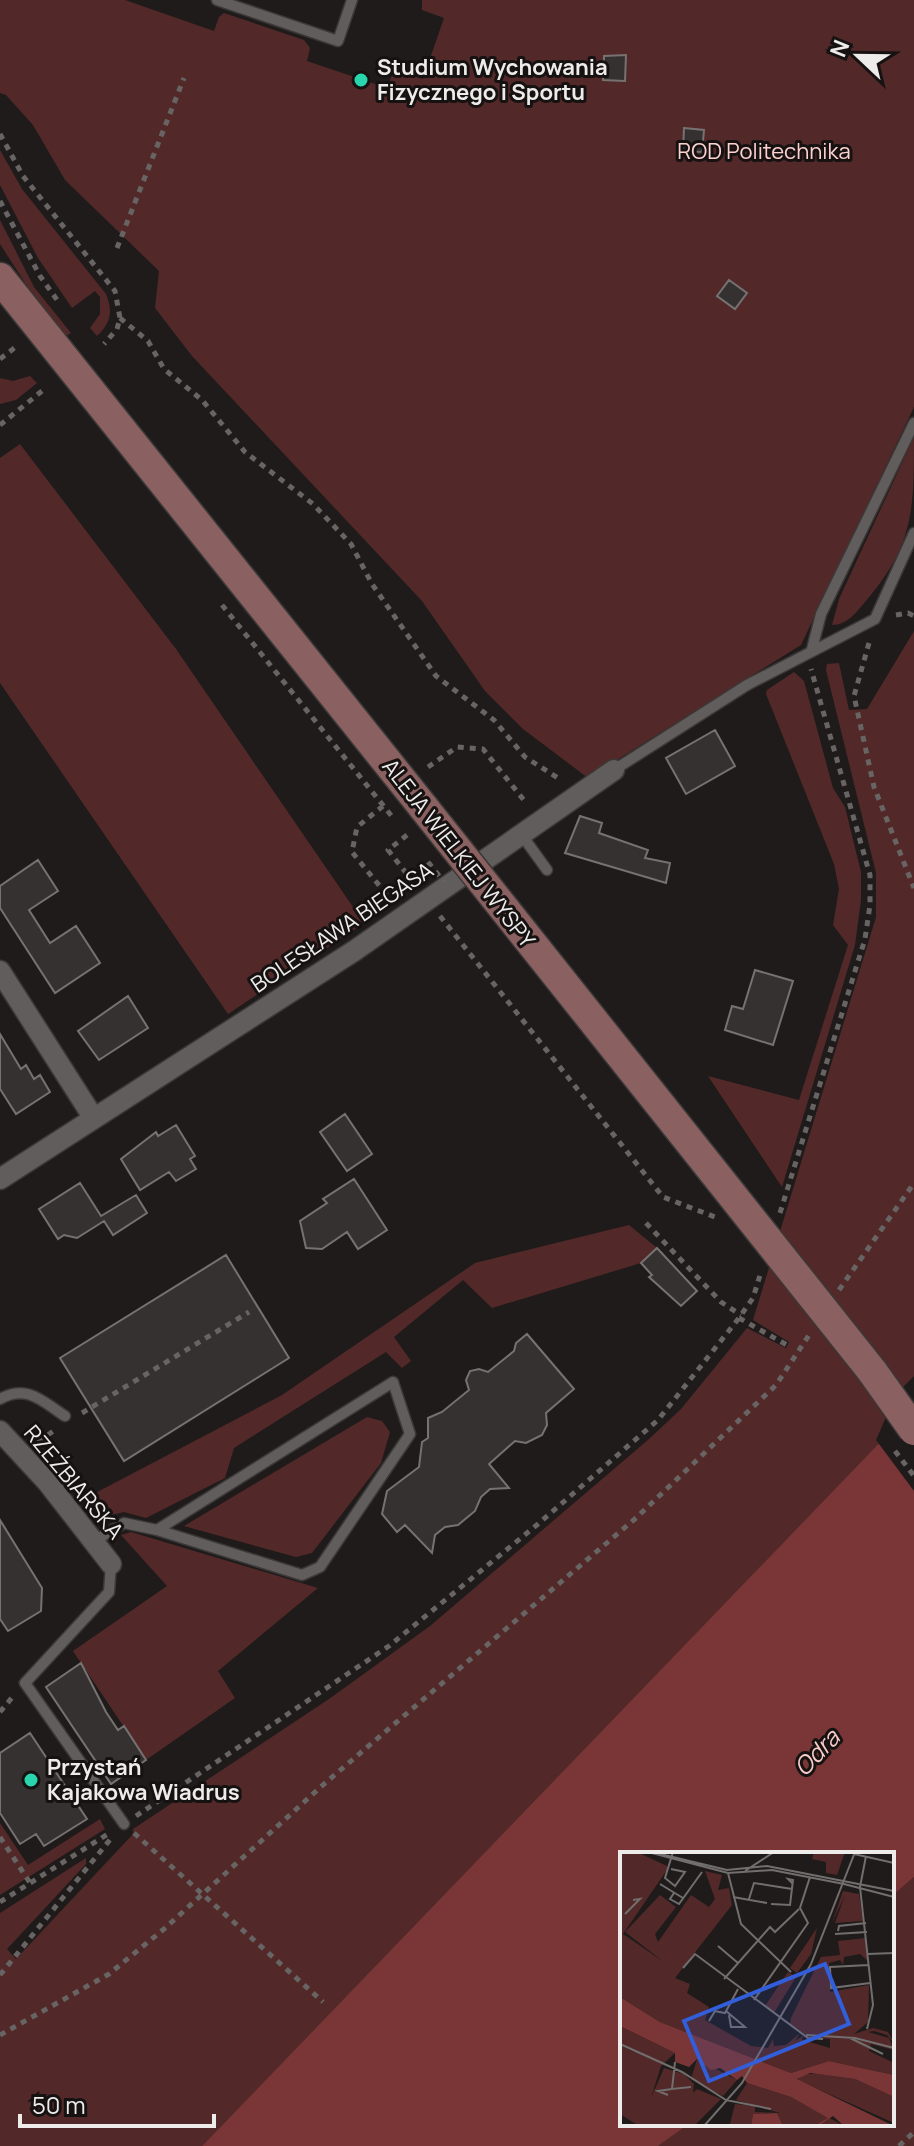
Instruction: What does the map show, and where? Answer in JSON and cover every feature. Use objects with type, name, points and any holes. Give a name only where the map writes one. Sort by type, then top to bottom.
[{"type":"main road","name":"ALEJA WIELKIEJ WYSPY","points":[[0,278],[412,817],[872,1371],[914,1430]]},
{"type":"street","name":"BOLESŁAWA BIEGASA","points":[[0,1179],[404,916],[614,770]]},
{"type":"street","points":[[0,971],[93,1117]]},
{"type":"street","name":"RZEŹBIARSKA","points":[[0,1431],[111,1564]]},
{"type":"lane","points":[[217,0],[338,41],[352,0]]},
{"type":"lane","points":[[812,649],[825,605],[914,423]]},
{"type":"lane","points":[[875,619],[914,533]]},
{"type":"lane","name":"BOLESŁAWA BIEGASA","points":[[614,770],[747,685],[875,619]]},
{"type":"lane","points":[[521,834],[547,870]]},
{"type":"lane","points":[[93,1542],[124,1523],[157,1530],[302,1575],[320,1567],[410,1434],[393,1382],[157,1530]]},
{"type":"lane","points":[[0,1399],[19,1391],[33,1393],[67,1420]]},
{"type":"lane","points":[[111,1564],[109,1592],[25,1683],[124,1824]]},
{"type":"path","points":[[117,248],[184,78]]},
{"type":"path","points":[[0,134],[23,176],[115,291],[120,318],[117,329],[104,344]]},
{"type":"path","points":[[0,201],[40,276],[66,313]]},
{"type":"path","points":[[120,318],[148,341],[164,369],[202,400],[245,452],[313,504],[351,544],[372,584],[436,676],[494,720],[525,757],[561,780],[575,797]]},
{"type":"path","points":[[0,359],[17,346]]},
{"type":"path","points":[[1,422],[42,391]]},
{"type":"path","points":[[217,598],[383,806],[412,817]]},
{"type":"path","points":[[875,619],[854,696],[874,787],[914,888]]},
{"type":"path","points":[[776,1223],[865,939],[870,905],[870,875],[811,669],[812,649]]},
{"type":"path","points":[[428,767],[457,747],[483,749],[540,820]]},
{"type":"path","points":[[383,806],[357,827],[352,852],[404,916]]},
{"type":"path","points":[[407,835],[388,850],[417,887]]},
{"type":"path","points":[[436,912],[663,1197]]},
{"type":"path","points":[[833,1299],[914,1183]]},
{"type":"path","points":[[646,1223],[721,1302],[787,1345]]},
{"type":"path","points":[[0,1902],[180,1789],[425,1620],[658,1420],[740,1317],[753,1298],[763,1267]]},
{"type":"path","points":[[22,1455],[67,1420],[249,1312]]},
{"type":"path","points":[[0,2035],[109,1974],[204,1894],[324,1784],[636,1518],[776,1385],[817,1323]]},
{"type":"path","points":[[124,1824],[323,2002]]},
{"type":"path","points":[[0,1975],[124,1824]]},
{"type":"path","points":[[0,1837],[30,1883]]},
{"type":"path","points":[[899,2146],[914,2132]]},
{"type":"green space","name":"ROD Politechnika","points":[[0,0],[125,0],[214,31],[219,17],[224,13],[304,40],[310,48],[307,61],[387,88],[394,70],[423,79],[444,18],[422,10],[422,0],[914,0],[914,407],[801,645],[588,778],[523,729],[485,691],[422,601],[192,356],[155,308],[159,271],[65,180],[33,125],[6,95],[0,93]]},
{"type":"green space","points":[[0,150],[22,189],[106,294],[109,316],[97,336],[90,328],[100,314],[100,297],[95,291],[72,308],[38,258],[0,185]]},
{"type":"green space","points":[[0,220],[34,287],[71,333],[66,336],[31,292],[0,244]]},
{"type":"green space","points":[[30,376],[37,383],[16,400],[0,404],[0,378],[13,381]]},
{"type":"green space","points":[[914,437],[908,525],[894,562],[855,613],[847,620],[832,625],[839,599]]},
{"type":"green space","points":[[20,444],[176,649],[364,923],[228,1014],[0,683],[0,458]]},
{"type":"green space","points":[[914,631],[914,1380],[884,1438],[202,2146],[0,2146],[0,1913],[86,1858],[86,1864],[7,1949],[16,1959],[133,1834],[133,1829],[329,1699],[430,1626],[681,1409],[747,1328],[786,1348],[789,1342],[753,1320],[876,917],[876,873],[827,664],[839,663],[849,710],[867,709]]},
{"type":"green space","points":[[794,672],[804,681],[833,788],[845,807],[861,872],[861,900],[855,945],[782,1187],[708,1076],[799,1100],[848,945],[833,925],[839,889],[834,864],[766,694],[767,690]]},
{"type":"green space","points":[[629,1225],[657,1248],[641,1263],[492,1308],[463,1280],[394,1337],[411,1361],[402,1368],[386,1352],[234,1448],[225,1478],[146,1518],[124,1512],[106,1516],[80,1501],[282,1395],[475,1263]]},
{"type":"green space","points":[[367,1417],[382,1421],[390,1432],[381,1463],[312,1553],[296,1557],[184,1526]]},
{"type":"green space","points":[[131,1532],[318,1588],[218,1671],[235,1698],[146,1760],[73,1651],[167,1586],[121,1535]]},
{"type":"green space","points":[[100,1819],[105,1829],[0,1895],[0,1823],[28,1865]]},
{"type":"green space","points":[[914,1877],[914,2146],[658,2146],[686,2126],[894,2126],[894,1894]]},
{"type":"water","name":"Odra","points":[[914,1380],[914,1877],[894,1894],[894,1852],[620,1852],[620,2126],[686,2126],[658,2146],[202,2146],[884,1438]]},
{"type":"pier","points":[[914,1376],[914,1491],[876,1440],[896,1394]]},
{"type":"building","points":[[626,55],[625,81],[603,80],[604,56]]},
{"type":"building","points":[[684,128],[704,130],[702,152],[683,151]]},
{"type":"building","points":[[729,280],[747,293],[735,309],[717,296]]},
{"type":"building","points":[[715,730],[735,766],[686,794],[666,758]]},
{"type":"building","points":[[580,816],[602,823],[599,833],[648,850],[645,858],[670,863],[666,883],[565,853]]},
{"type":"building","points":[[38,860],[58,891],[29,910],[50,943],[76,926],[100,963],[55,993],[0,908],[0,886]]},
{"type":"building","points":[[755,970],[793,981],[773,1045],[725,1030],[732,1006],[743,1009]]},
{"type":"building","points":[[128,996],[148,1028],[99,1060],[78,1031]]},
{"type":"building","points":[[0,1034],[21,1069],[26,1065],[34,1079],[40,1075],[50,1092],[16,1114],[0,1089]]},
{"type":"building","points":[[345,1114],[372,1154],[347,1171],[320,1132]]},
{"type":"building","points":[[176,1125],[195,1156],[190,1159],[196,1169],[176,1181],[169,1172],[140,1190],[121,1159],[156,1132],[158,1136]]},
{"type":"building","points":[[354,1179],[387,1230],[358,1249],[347,1232],[322,1249],[306,1248],[300,1221],[327,1203],[323,1199]]},
{"type":"building","points":[[80,1183],[101,1216],[136,1195],[147,1213],[113,1235],[104,1221],[77,1238],[64,1235],[58,1239],[39,1209]]},
{"type":"building","points":[[657,1248],[697,1291],[681,1306],[649,1277],[652,1275],[641,1263]]},
{"type":"building","points":[[226,1255],[289,1358],[124,1461],[60,1358]]},
{"type":"building","points":[[527,1334],[574,1389],[546,1413],[547,1425],[542,1435],[526,1443],[515,1441],[489,1464],[509,1488],[490,1489],[481,1497],[475,1511],[458,1525],[445,1527],[435,1535],[432,1553],[405,1525],[397,1532],[382,1514],[387,1491],[419,1467],[422,1442],[428,1438],[428,1418],[442,1412],[469,1390],[466,1380],[470,1371],[479,1369],[488,1372],[514,1351],[516,1343]]},
{"type":"building","points":[[0,1520],[42,1588],[41,1611],[8,1631],[0,1619]]},
{"type":"building","points":[[81,1663],[118,1730],[124,1726],[146,1760],[111,1784],[46,1687]]},
{"type":"building","name":"Przystań Kajakowa Wiadrus","points":[[30,1733],[87,1819],[44,1846],[36,1834],[20,1844],[0,1813],[0,1753]]},
{"type":"place","name":"Studium Wychowania Fizycznego i Sportu","points":[[361,80]]},
{"type":"place","name":"Przystań Kajakowa Wiadrus","points":[[31,1780]]}]
